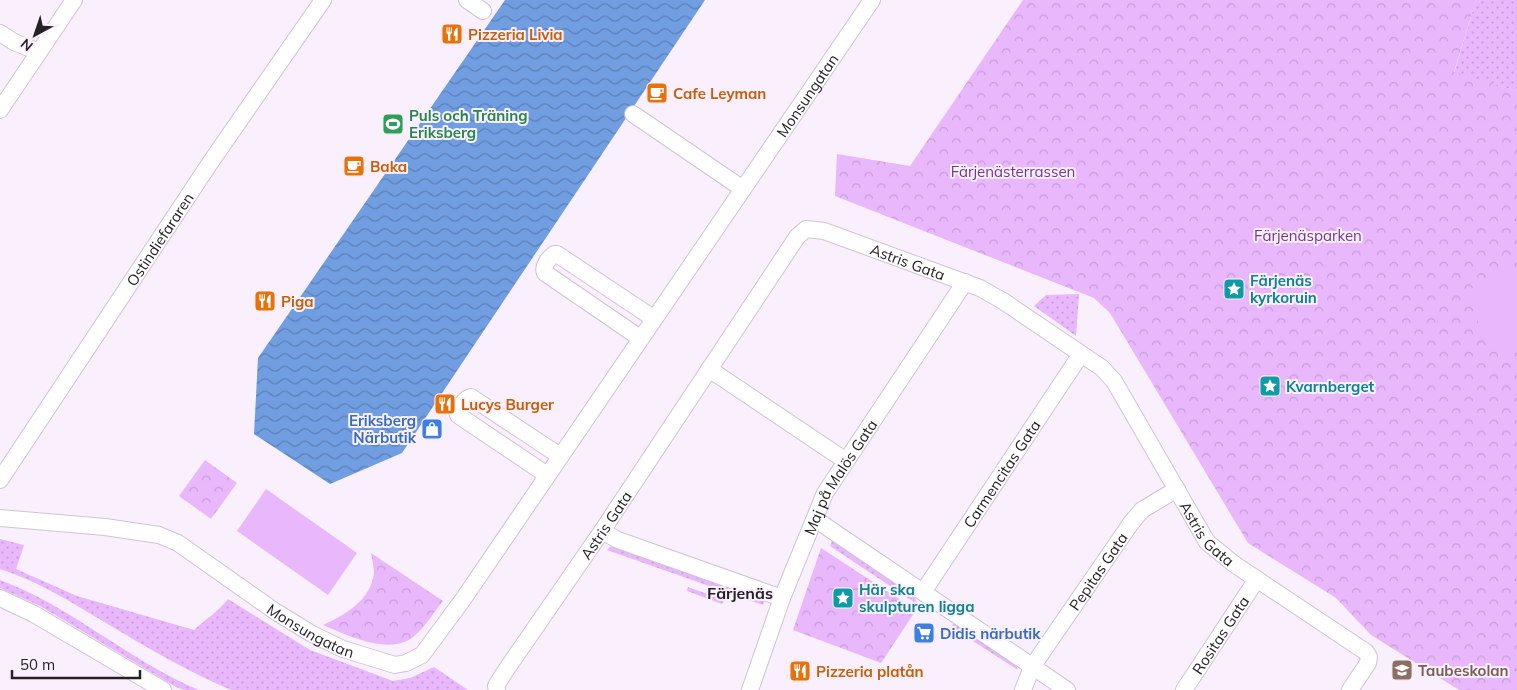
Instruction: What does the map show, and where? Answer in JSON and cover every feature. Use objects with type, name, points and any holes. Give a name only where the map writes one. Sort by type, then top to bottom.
[{"type":"street","points":[[0,110],[74,0]]},
{"type":"street","name":"Ostindiefararen","points":[[0,480],[210,163],[323,0]]},
{"type":"street","points":[[467,0],[483,11]]},
{"type":"street","name":"Monsungatan","points":[[0,518],[105,527],[159,534],[178,543],[276,612],[343,650],[395,665],[415,659],[429,648],[872,0]]},
{"type":"street","points":[[0,33],[14,42],[39,52]]},
{"type":"street","points":[[633,114],[743,190]]},
{"type":"street","name":"Astris Gata","points":[[497,690],[496,686],[504,673],[602,531],[797,237],[806,229],[824,231],[965,282],[1004,301],[1102,368],[1114,381],[1207,542],[1234,564],[1366,652],[1369,657],[1368,663],[1350,690]]},
{"type":"street","points":[[640,338],[545,273],[545,266],[550,257],[557,254],[654,318]]},
{"type":"street","name":"Maj på Malös Gata","points":[[750,690],[782,598],[825,494],[965,282]]},
{"type":"street","name":"Carmencitas Gata","points":[[923,592],[1082,354]]},
{"type":"street","points":[[709,369],[846,461]]},
{"type":"street","points":[[547,475],[458,415],[458,410],[467,398],[471,397],[560,456]]},
{"type":"street","name":"Pepitas Gata","points":[[1023,690],[1032,667],[1142,510],[1176,489]]},
{"type":"street","points":[[814,519],[1067,690]]},
{"type":"street","points":[[602,531],[618,540],[782,598]]},
{"type":"street","name":"Rositas Gata","points":[[1184,690],[1257,579]]},
{"type":"street","points":[[0,598],[34,614],[163,690]]},
{"type":"green space","name":"Färjenäsparken","points":[[1023,0],[1476,0],[1454,72],[1517,91],[1517,690],[1459,690],[1371,635],[1336,598],[1248,543],[1110,313],[1094,298],[835,196],[837,154],[910,166]]},
{"type":"green space","points":[[1476,0],[1517,0],[1517,91],[1454,73]]},
{"type":"green space","points":[[1517,266],[1517,343],[1489,353],[1467,291]]},
{"type":"green space","points":[[1079,294],[1076,336],[1034,306],[1046,295]]},
{"type":"green space","points":[[205,460],[237,483],[211,519],[179,496]]},
{"type":"green space","points":[[266,489],[357,553],[328,595],[237,531]]},
{"type":"green space","points":[[0,539],[24,545],[16,569],[77,596],[194,630],[216,612],[228,599],[310,650],[393,681],[410,678],[434,667],[468,690],[231,690],[167,658],[54,593],[0,569]]},
{"type":"green space","points":[[832,541],[915,597],[917,604],[830,546]]},
{"type":"green space","points":[[611,546],[764,601],[763,605],[607,550]]},
{"type":"green space","points":[[821,548],[916,610],[881,663],[793,630]]},
{"type":"green space","points":[[371,553],[443,601],[421,629],[413,637],[403,642],[392,645],[368,642],[323,625],[356,605],[368,591],[374,573]]},
{"type":"green space","points":[[0,580],[51,604],[148,664],[199,690],[184,690],[176,687],[40,606],[0,588]]},
{"type":"green space","points":[[688,587],[724,600],[722,604],[687,591]]},
{"type":"green space","points":[[954,623],[1016,665],[1018,670],[951,627]]},
{"type":"water","points":[[505,0],[705,0],[402,453],[330,484],[254,434],[258,358]]},
{"type":"place","name":"Pizzeria Livia","points":[[452,34]]},
{"type":"place","name":"Cafe Leyman","points":[[657,93]]},
{"type":"place","name":"Puls och Träning Eriksberg","points":[[393,124]]},
{"type":"place","name":"Baka","points":[[354,166]]},
{"type":"place","name":"Färjenäs kyrkoruin","points":[[1234,289]]},
{"type":"place","name":"Piga","points":[[265,301]]},
{"type":"place","name":"Kvarnberget","points":[[1270,386]]},
{"type":"place","name":"Lucys Burger","points":[[445,404]]},
{"type":"place","name":"Eriksberg Närbutik","points":[[432,429]]},
{"type":"place","name":"Här ska skulpturen ligga","points":[[843,598]]},
{"type":"place","name":"Didis närbutik","points":[[924,633]]},
{"type":"place","name":"Taubeskolan","points":[[1402,670]]},
{"type":"place","name":"Pizzeria platån","points":[[800,671]]},
{"type":"district","name":"Färjenäs","points":[[740,593]]},
{"type":"park label","name":"Färjenästerrassen","points":[[1013,171]]}]
